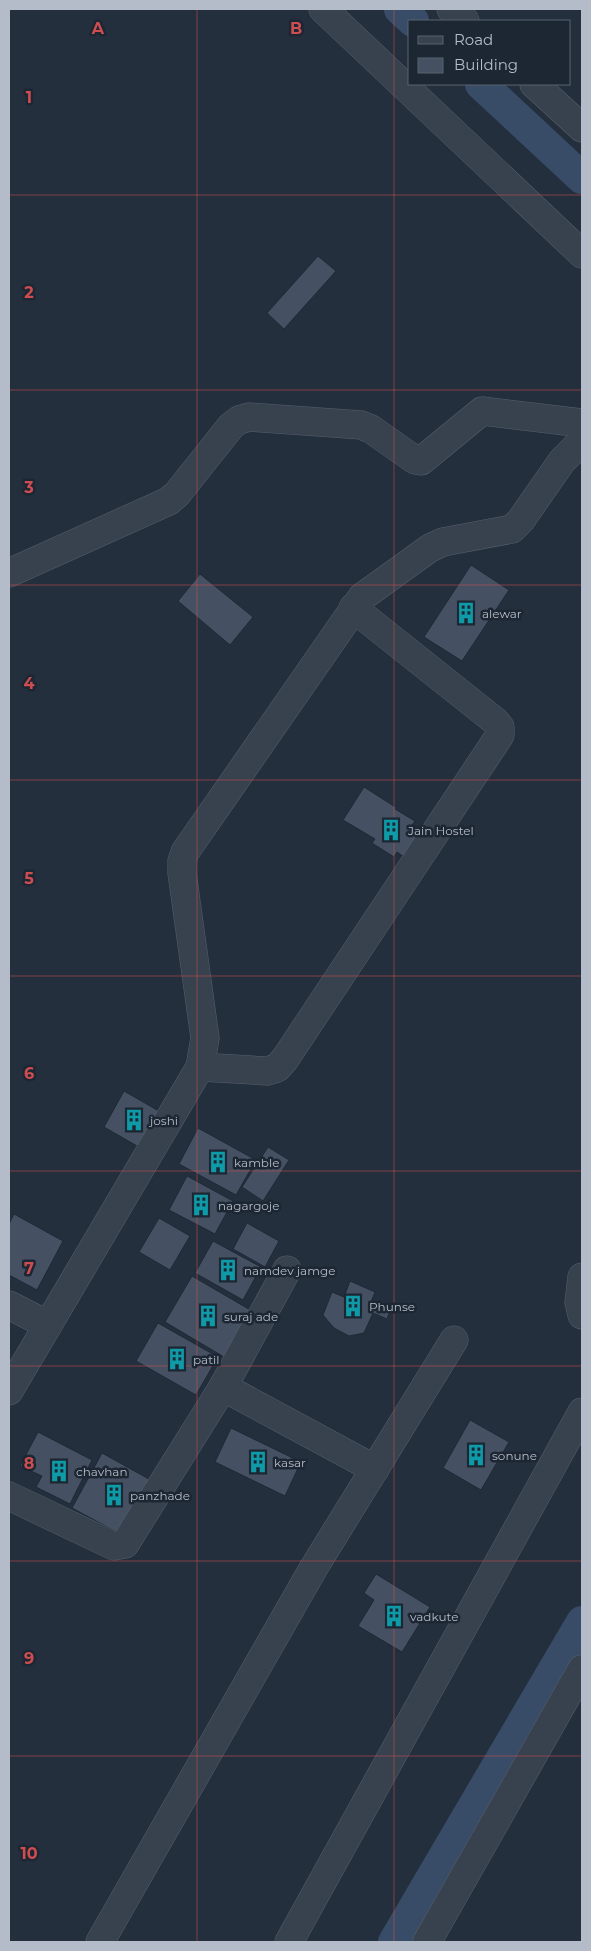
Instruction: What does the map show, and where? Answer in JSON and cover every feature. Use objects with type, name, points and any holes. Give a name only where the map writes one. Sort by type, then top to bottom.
[{"type":"street","points":[[323,9],[582,254]]},
{"type":"street","points":[[451,9],[464,20]]},
{"type":"street","points":[[535,85],[582,128]]},
{"type":"street","points":[[9,572],[169,501],[177,494],[231,426],[238,420],[249,417],[362,425],[415,460],[421,461],[482,411],[582,422]]},
{"type":"street","points":[[9,1391],[200,1067],[205,1038],[182,861],[185,852],[353,608],[372,588],[430,548],[455,538],[512,529],[521,520],[562,461],[582,440]]},
{"type":"street","points":[[200,1067],[267,1071],[277,1068],[285,1059],[500,734],[500,728],[495,721],[353,608]]},
{"type":"street","points":[[9,1496],[114,1546],[125,1544],[223,1387],[287,1270]]},
{"type":"street","points":[[582,1277],[578,1302],[582,1315]]},
{"type":"street","points":[[9,1305],[48,1325]]},
{"type":"street","points":[[100,1942],[313,1569],[454,1340]]},
{"type":"street","points":[[223,1387],[375,1469]]},
{"type":"street","points":[[289,1942],[582,1412]]},
{"type":"street","points":[[427,1942],[582,1669]]},
{"type":"building","points":[[318,256],[336,271],[284,329],[267,313]]},
{"type":"building","name":"alewar","points":[[471,565],[509,590],[462,661],[424,637]]},
{"type":"building","points":[[200,574],[253,617],[230,645],[178,601]]},
{"type":"building","name":"Jain Hostel","points":[[364,787],[415,821],[412,825],[430,835],[413,863],[397,852],[394,857],[372,843],[375,839],[343,820]]},
{"type":"building","name":"joshi","points":[[124,1091],[164,1114],[144,1150],[104,1127]]},
{"type":"building","name":"kamble","points":[[198,1128],[256,1160],[236,1195],[179,1164]]},
{"type":"building","points":[[268,1147],[289,1160],[263,1201],[242,1187]]},
{"type":"building","name":"nagargoje","points":[[187,1176],[233,1201],[215,1234],[169,1210]]},
{"type":"building","points":[[14,1214],[63,1241],[37,1290],[9,1275],[9,1224]]},
{"type":"building","points":[[159,1218],[190,1236],[170,1270],[139,1252]]},
{"type":"building","points":[[247,1223],[279,1241],[265,1267],[233,1249]]},
{"type":"building","name":"namdev jamge","points":[[213,1241],[261,1267],[243,1300],[195,1273]]},
{"type":"building","name":"suraj ade","points":[[192,1276],[252,1311],[224,1357],[165,1322]]},
{"type":"building","name":"Phunse","points":[[350,1281],[375,1292],[371,1302],[390,1311],[387,1319],[373,1313],[364,1333],[349,1336],[334,1328],[323,1315],[332,1292],[344,1297]]},
{"type":"building","name":"patil","points":[[158,1323],[218,1357],[196,1395],[136,1361]]},
{"type":"building","name":"sonune","points":[[470,1420],[509,1442],[481,1490],[443,1468]]},
{"type":"building","name":"kasar","points":[[231,1428],[301,1462],[285,1496],[215,1462]]},
{"type":"building","name":"chavhan","points":[[38,1432],[92,1460],[70,1504],[36,1487],[42,1476],[20,1466]]},
{"type":"building","name":"panzhade","points":[[102,1453],[156,1483],[126,1537],[72,1508]]},
{"type":"building","name":"vadkute","points":[[376,1574],[430,1607],[402,1652],[358,1626],[374,1600],[364,1593]]},
{"type":"waterway","points":[[400,9],[412,20]]},
{"type":"waterway","points":[[482,85],[582,178]]},
{"type":"waterway","points":[[394,1942],[582,1622]]},
{"type":"place","name":"alewar","points":[[466,613]]},
{"type":"place","name":"Jain Hostel","points":[[391,830]]},
{"type":"place","name":"joshi","points":[[134,1120]]},
{"type":"place","name":"kamble","points":[[218,1162]]},
{"type":"place","name":"nagargoje","points":[[201,1205]]},
{"type":"place","name":"namdev jamge","points":[[228,1270]]},
{"type":"place","name":"Phunse","points":[[353,1306]]},
{"type":"place","name":"suraj ade","points":[[208,1316]]},
{"type":"place","name":"patil","points":[[177,1359]]},
{"type":"place","name":"sonune","points":[[476,1455]]},
{"type":"place","name":"kasar","points":[[258,1462]]},
{"type":"place","name":"chavhan","points":[[59,1471]]},
{"type":"place","name":"panzhade","points":[[114,1495]]},
{"type":"place","name":"vadkute","points":[[394,1616]]}]
